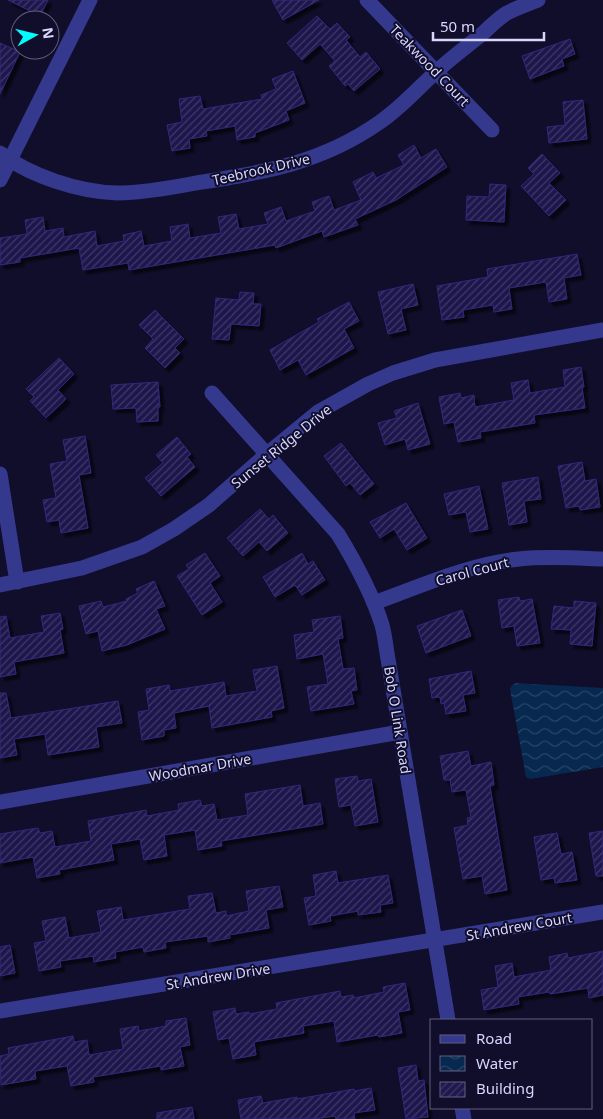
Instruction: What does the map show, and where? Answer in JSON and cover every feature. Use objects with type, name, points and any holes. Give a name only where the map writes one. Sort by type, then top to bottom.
[{"type":"street","points":[[0,180],[5,157],[90,0]]},
{"type":"street","name":"Teakwood Court","points":[[367,0],[492,130]]},
{"type":"street","name":"Teebrook Drive","points":[[5,157],[31,171],[78,187],[117,193],[159,189],[264,172],[324,154],[360,135],[397,110],[436,71],[507,13],[538,0]]},
{"type":"street","name":"Sunset Ridge Drive","points":[[0,585],[82,568],[142,547],[174,529],[209,505],[318,412],[368,384],[393,373],[435,360],[603,330]]},
{"type":"street","name":"Bob O Link Road","points":[[212,393],[338,534],[352,557],[374,603],[382,625],[448,1019]]},
{"type":"street","points":[[0,474],[17,582]]},
{"type":"street","name":"Carol Court","points":[[374,603],[454,574],[494,563],[546,558],[603,559]]},
{"type":"street","name":"Woodmar Drive","points":[[0,802],[400,732]]},
{"type":"street","name":"St Andrew Court","points":[[435,940],[603,912]]},
{"type":"street","name":"St Andrew Drive","points":[[0,1011],[435,940]]},
{"type":"water","points":[[516,683],[603,688],[603,767],[530,779],[526,777],[510,689]]},
{"type":"building","points":[[8,0],[48,0],[43,10],[28,10]]},
{"type":"building","points":[[272,0],[319,0],[283,20]]},
{"type":"building","points":[[317,16],[330,29],[337,23],[350,37],[346,40],[360,57],[366,52],[380,69],[354,91],[348,84],[345,86],[329,66],[335,61],[320,44],[302,60],[287,43]]},
{"type":"building","points":[[570,39],[575,54],[562,59],[564,66],[530,79],[522,56]]},
{"type":"building","points":[[0,43],[10,48],[10,60],[16,60],[0,94]]},
{"type":"building","points":[[293,71],[305,103],[286,111],[289,120],[255,133],[255,137],[237,140],[235,126],[206,131],[207,136],[189,139],[190,148],[172,151],[167,125],[182,122],[179,99],[200,96],[203,109],[262,99],[261,95],[276,89],[272,79]]},
{"type":"building","points":[[583,100],[587,139],[549,143],[547,127],[565,125],[563,102]]},
{"type":"building","points":[[414,145],[421,158],[436,149],[447,167],[396,200],[355,219],[358,225],[324,237],[322,231],[276,248],[275,245],[129,270],[128,263],[83,270],[79,248],[20,258],[20,262],[0,265],[0,238],[27,234],[25,220],[43,217],[45,231],[63,228],[64,237],[95,231],[97,246],[124,241],[123,235],[141,231],[144,246],[172,241],[170,227],[188,224],[190,238],[221,233],[218,217],[236,214],[239,229],[268,224],[264,213],[281,207],[286,221],[315,211],[312,202],[329,196],[334,210],[361,200],[353,182],[373,172],[376,178],[404,165],[398,155]]},
{"type":"building","points":[[542,154],[560,173],[549,183],[566,200],[549,216],[521,186],[534,174],[528,168]]},
{"type":"building","points":[[490,184],[506,185],[504,222],[466,220],[467,196],[489,197]]},
{"type":"building","points":[[577,254],[581,275],[564,278],[567,299],[549,302],[546,282],[509,288],[512,309],[494,312],[493,305],[463,310],[464,317],[442,320],[437,286],[488,277],[487,269]]},
{"type":"building","points":[[413,284],[418,305],[401,309],[406,330],[388,334],[378,292]]},
{"type":"building","points":[[240,292],[254,293],[253,304],[261,304],[259,326],[231,324],[229,340],[212,339],[216,298],[239,300]]},
{"type":"building","points":[[349,302],[359,321],[344,329],[354,348],[306,375],[298,360],[280,370],[270,350],[319,322],[317,319]]},
{"type":"building","points":[[155,310],[184,339],[175,348],[180,353],[165,368],[145,348],[153,339],[139,325]]},
{"type":"building","points":[[59,358],[74,374],[58,390],[66,399],[46,418],[30,401],[34,397],[26,389]]},
{"type":"building","points":[[581,367],[585,408],[534,415],[535,423],[480,432],[481,438],[458,442],[454,422],[444,424],[439,397],[460,393],[461,398],[474,395],[475,407],[514,400],[511,383],[528,380],[530,393],[565,387],[563,370]]},
{"type":"building","points":[[158,382],[160,407],[158,407],[158,421],[137,422],[136,408],[113,409],[111,385]]},
{"type":"building","points":[[418,403],[430,444],[408,450],[405,439],[385,445],[378,423],[397,418],[394,411]]},
{"type":"building","points":[[85,436],[91,473],[79,475],[88,528],[61,533],[59,520],[47,522],[43,500],[56,498],[50,464],[67,461],[63,440]]},
{"type":"building","points":[[177,437],[191,454],[187,457],[195,467],[161,496],[145,478],[163,463],[156,455]]},
{"type":"building","points":[[341,443],[374,484],[360,495],[350,483],[346,486],[324,456]]},
{"type":"building","points":[[582,462],[585,481],[596,479],[600,507],[580,510],[579,506],[566,508],[558,466]]},
{"type":"building","points":[[538,477],[541,499],[524,501],[527,522],[509,525],[502,483]]},
{"type":"building","points":[[479,486],[488,529],[470,532],[466,512],[449,515],[444,494]]},
{"type":"building","points":[[406,503],[427,538],[407,550],[394,529],[380,538],[370,522]]},
{"type":"building","points":[[260,509],[269,519],[273,515],[288,533],[267,551],[259,542],[243,556],[227,538]]},
{"type":"building","points":[[205,553],[220,576],[210,583],[222,602],[202,615],[177,576],[189,569],[186,565]]},
{"type":"building","points":[[302,553],[308,564],[313,561],[325,580],[302,595],[295,585],[275,597],[263,577]]},
{"type":"building","points":[[154,581],[165,606],[156,609],[165,629],[127,645],[102,651],[98,631],[86,634],[79,606],[101,601],[103,607],[127,601],[126,599],[138,593],[136,589]]},
{"type":"building","points":[[519,597],[520,601],[532,599],[540,643],[517,646],[514,626],[502,628],[498,600]]},
{"type":"building","points":[[574,601],[596,603],[592,646],[570,644],[571,630],[551,629],[554,606],[574,608]]},
{"type":"building","points":[[462,610],[471,636],[426,653],[417,626]]},
{"type":"building","points":[[60,613],[63,629],[60,630],[64,653],[14,662],[16,674],[0,677],[0,617],[6,616],[10,638],[44,632],[41,616]]},
{"type":"building","points":[[340,616],[343,638],[338,639],[343,669],[354,668],[357,690],[351,691],[354,704],[311,711],[307,687],[328,684],[323,654],[297,659],[294,635],[314,632],[312,620]]},
{"type":"building","points":[[277,666],[284,708],[271,711],[272,717],[212,728],[209,706],[174,713],[176,728],[164,730],[164,736],[142,740],[138,712],[149,710],[146,689],[169,685],[170,691],[224,682],[226,696],[257,691],[253,670]]},
{"type":"building","points":[[471,671],[475,693],[463,695],[466,711],[446,714],[444,703],[441,704],[440,697],[432,698],[429,679]]},
{"type":"building","points":[[0,693],[6,693],[11,718],[118,701],[122,723],[96,727],[99,747],[48,755],[45,734],[14,739],[17,755],[0,758]]},
{"type":"building","points":[[468,751],[471,766],[491,762],[494,785],[490,786],[507,890],[485,894],[482,876],[463,879],[454,828],[468,825],[467,818],[471,817],[466,790],[452,792],[450,780],[444,780],[440,756]]},
{"type":"building","points":[[357,776],[358,781],[371,779],[378,822],[355,826],[351,805],[339,807],[335,779]]},
{"type":"building","points":[[300,785],[303,806],[320,803],[323,824],[221,841],[222,846],[198,850],[195,830],[164,835],[167,856],[144,860],[140,839],[111,844],[114,860],[59,870],[60,874],[37,878],[33,857],[0,863],[0,834],[38,828],[40,833],[52,831],[55,847],[91,841],[88,821],[146,810],[147,816],[179,810],[178,804],[200,800],[202,806],[214,804],[217,820],[248,815],[245,794]]},
{"type":"building","points":[[603,831],[603,876],[596,876],[589,833]]},
{"type":"building","points":[[557,833],[561,854],[572,852],[577,880],[555,883],[554,878],[541,880],[534,837]]},
{"type":"building","points":[[336,871],[338,883],[388,875],[393,903],[380,905],[381,912],[358,915],[358,911],[330,916],[331,921],[309,925],[304,898],[316,896],[313,875]]},
{"type":"building","points":[[279,886],[283,907],[266,910],[269,928],[229,935],[230,938],[208,942],[208,936],[165,942],[166,948],[144,952],[143,947],[115,952],[116,958],[94,962],[93,956],[60,961],[61,967],[39,971],[34,943],[46,941],[42,921],[65,917],[69,938],[101,932],[97,911],[121,907],[123,920],[190,909],[188,896],[212,893],[216,913],[226,911],[226,916],[249,911],[246,891]]},
{"type":"building","points":[[10,945],[15,973],[0,976],[0,947]]},
{"type":"building","points":[[603,951],[603,995],[589,998],[588,988],[550,994],[549,992],[518,997],[519,1004],[484,1010],[481,990],[498,987],[495,966],[512,963],[514,977],[551,970],[549,957],[567,953],[568,958]]},
{"type":"building","points":[[405,983],[410,1010],[398,1012],[402,1033],[337,1042],[334,1021],[303,1026],[304,1033],[254,1042],[256,1055],[233,1059],[229,1038],[218,1040],[213,1012],[235,1008],[236,1014],[249,1012],[249,1014],[277,1009],[276,1003],[340,991],[341,997],[353,995],[354,998],[384,992],[383,987]]},
{"type":"building","points":[[186,1018],[190,1045],[180,1047],[184,1066],[161,1070],[161,1066],[93,1077],[94,1082],[71,1086],[67,1066],[35,1071],[36,1079],[1,1085],[0,1056],[9,1054],[8,1048],[73,1036],[74,1042],[87,1040],[89,1055],[123,1049],[120,1029],[138,1026],[139,1031],[166,1026],[166,1021]]},
{"type":"building","points":[[416,1065],[418,1081],[424,1080],[428,1117],[406,1119],[398,1068]]},
{"type":"building","points":[[371,1088],[375,1110],[354,1113],[355,1119],[336,1119],[335,1116],[315,1119],[241,1119],[238,1100],[261,1096],[263,1103]]},
{"type":"building","points":[[192,1107],[194,1119],[157,1119],[157,1113]]}]
